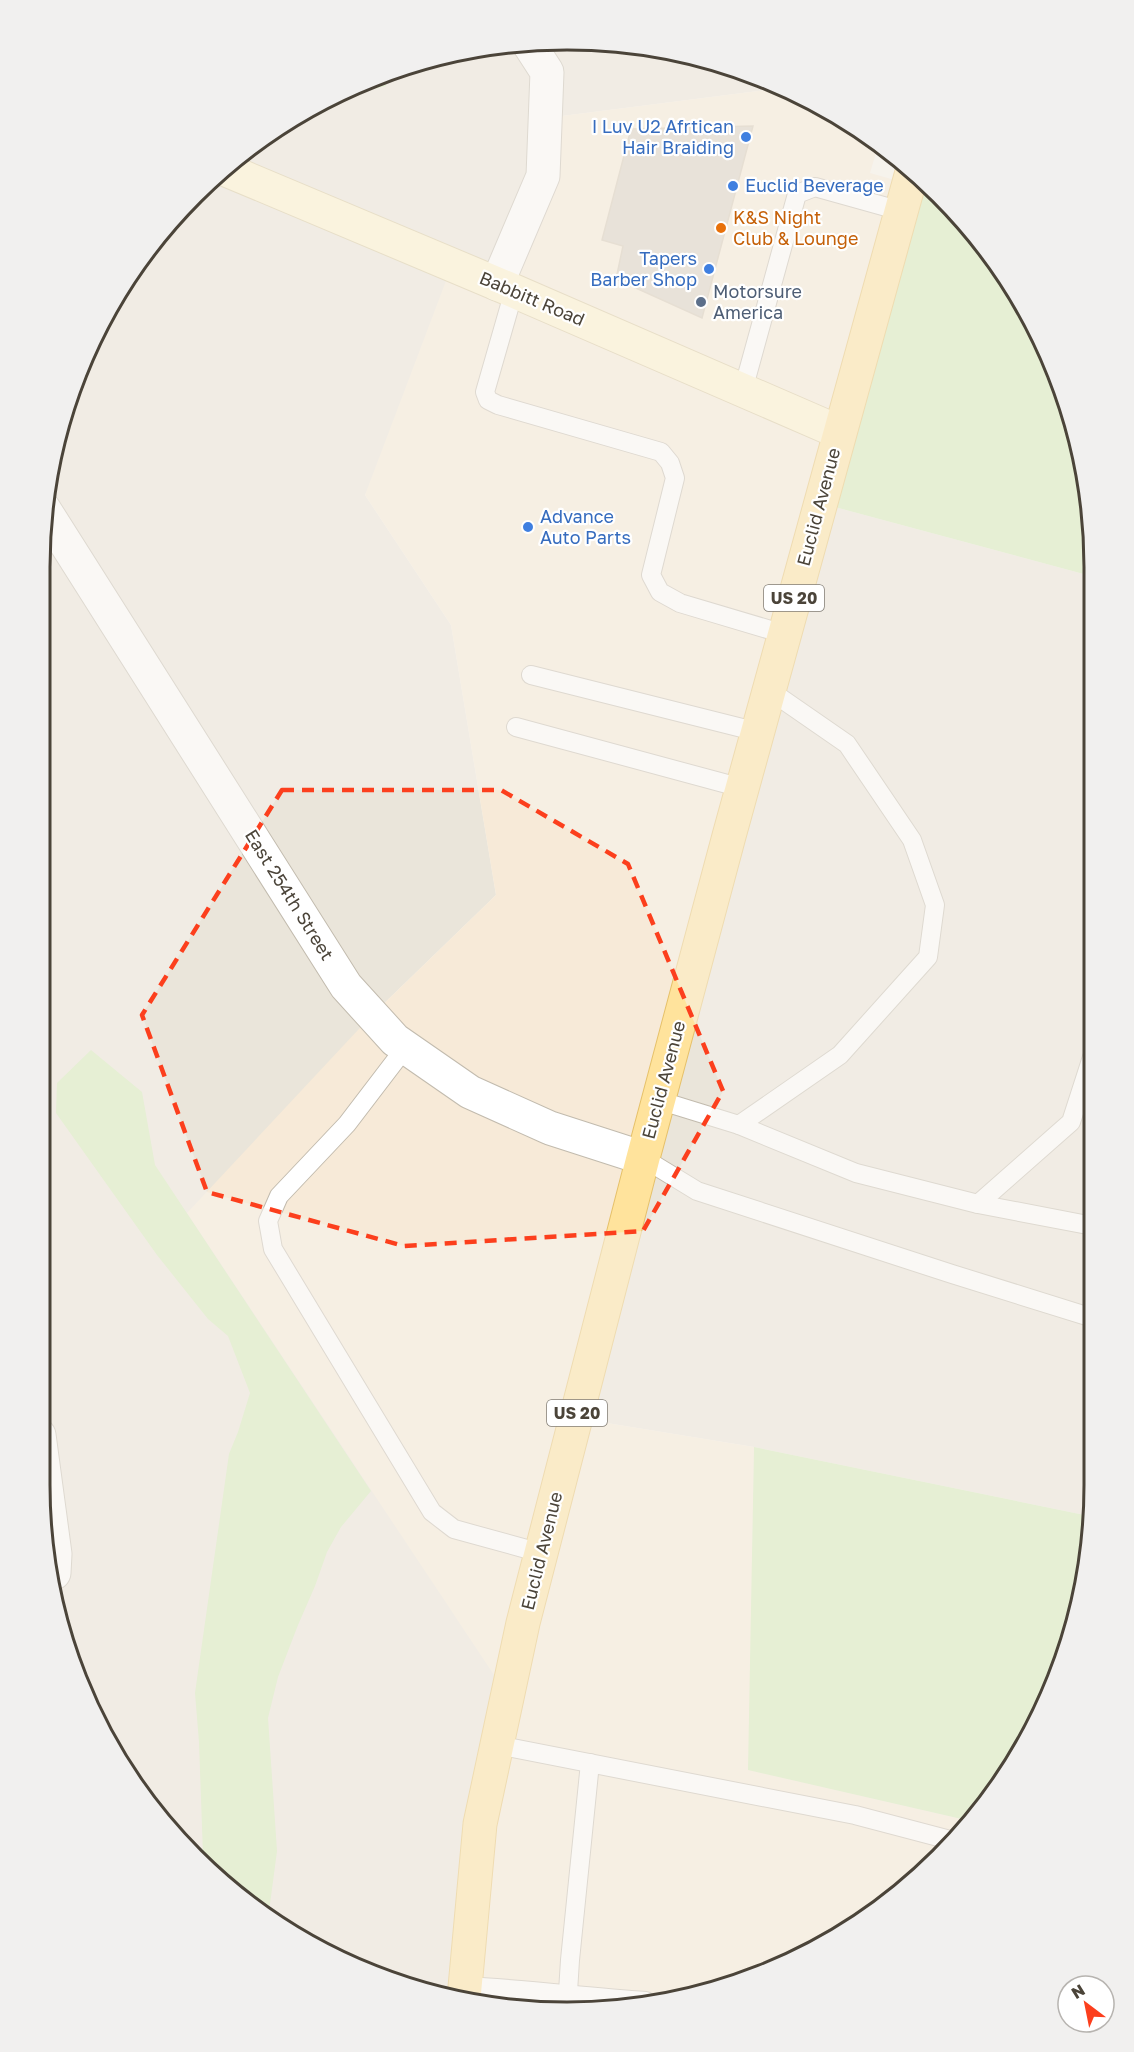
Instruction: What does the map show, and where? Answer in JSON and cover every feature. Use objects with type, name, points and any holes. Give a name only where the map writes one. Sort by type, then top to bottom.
[{"type":"main road","name":"Babbitt Road","points":[[232,173],[506,287],[839,432]]},
{"type":"main road","name":"Euclid Avenue","points":[[464,1992],[480,1824],[541,1553],[658,1100],[910,180]]},
{"type":"street","points":[[506,287],[543,176],[547,72],[533,51]]},
{"type":"street","name":"East 254th Street","points":[[52,522],[346,986],[395,1040],[470,1092],[550,1128],[643,1158]]},
{"type":"street","points":[[51,1519],[55,1561]]},
{"type":"lane","points":[[743,390],[797,194],[815,188],[901,211]]},
{"type":"lane","points":[[506,287],[485,392],[488,400],[498,405],[661,452],[670,463],[675,478],[651,575],[660,592],[680,603],[784,634]]},
{"type":"lane","points":[[531,675],[758,732]]},
{"type":"lane","points":[[739,1125],[840,1055],[928,957],[935,905],[912,840],[847,744],[769,690]]},
{"type":"lane","points":[[516,727],[742,788]]},
{"type":"lane","points":[[405,1047],[348,1124],[279,1196],[268,1221],[273,1249],[432,1512],[454,1529],[541,1553]]},
{"type":"lane","points":[[978,1204],[1071,1122],[1084,1082]]},
{"type":"lane","points":[[658,1100],[739,1125],[856,1173],[978,1204],[1084,1224]]},
{"type":"lane","points":[[643,1158],[697,1191],[940,1271],[1084,1315]]},
{"type":"lane","points":[[497,1745],[855,1815],[944,1839]]},
{"type":"lane","points":[[568,2002],[570,1960],[590,1763]]},
{"type":"lane","points":[[464,1992],[517,1989],[568,2002]]},
{"type":"highlighted area","points":[[282,790],[501,790],[628,864],[723,1091],[643,1231],[404,1246],[207,1192],[142,1015]]},
{"type":"shaded area","points":[[567,50],[601,51],[668,59],[701,67],[767,90],[546,118],[543,176],[365,495],[451,625],[496,895],[372,1015],[508,1696],[465,1993],[401,1975],[338,1949],[308,1933],[252,1896],[201,1851],[156,1800],[119,1744],[89,1683],[67,1619],[59,1586],[51,1519],[51,533],[59,466],[67,433],[89,369],[103,338],[119,308],[156,252],[201,201],[226,178],[252,156],[308,119],[369,89],[401,77],[466,59],[499,54]]},
{"type":"shaded area","points":[[767,90],[826,119],[876,152],[870,173],[909,184],[576,1418],[754,1447],[749,1770],[962,1819],[933,1851],[882,1896],[826,1933],[796,1949],[733,1975],[668,1993],[635,1998],[567,2002],[499,1998],[465,1993],[508,1696],[187,1213],[372,1015],[496,895],[451,625],[365,495],[452,265],[497,284],[546,118]]},
{"type":"shaded area","points":[[820,503],[1084,574],[1083,1515],[754,1447],[576,1418]]},
{"type":"green space","points":[[385,83],[386,86],[363,92]]},
{"type":"green space","points":[[911,180],[933,201],[978,252],[1015,308],[1045,369],[1067,433],[1075,466],[1083,533],[1084,574],[820,503]]},
{"type":"green space","points":[[91,1050],[142,1092],[155,1165],[371,1491],[341,1527],[327,1552],[278,1677],[268,1718],[277,1851],[269,1908],[203,1853],[195,1693],[229,1454],[250,1393],[228,1336],[208,1319],[157,1255],[56,1113],[57,1083]]},
{"type":"green space","points":[[754,1447],[1083,1515],[1075,1586],[1067,1619],[1045,1683],[1015,1744],[978,1800],[962,1819],[748,1770]]},
{"type":"building","points":[[753,126],[702,318],[616,279],[623,246],[602,240],[631,129]]},
{"type":"place","name":"I Luv U2 Afrtican Hair Braiding","points":[[746,137]]},
{"type":"place","name":"Euclid Beverage","points":[[733,186]]},
{"type":"place","name":"K&S Night Club & Lounge","points":[[721,228]]},
{"type":"place","name":"Tapers Barber Shop","points":[[709,269]]},
{"type":"place","name":"Motorsure America","points":[[701,302]]},
{"type":"place","name":"Advance Auto Parts","points":[[528,527]]}]
